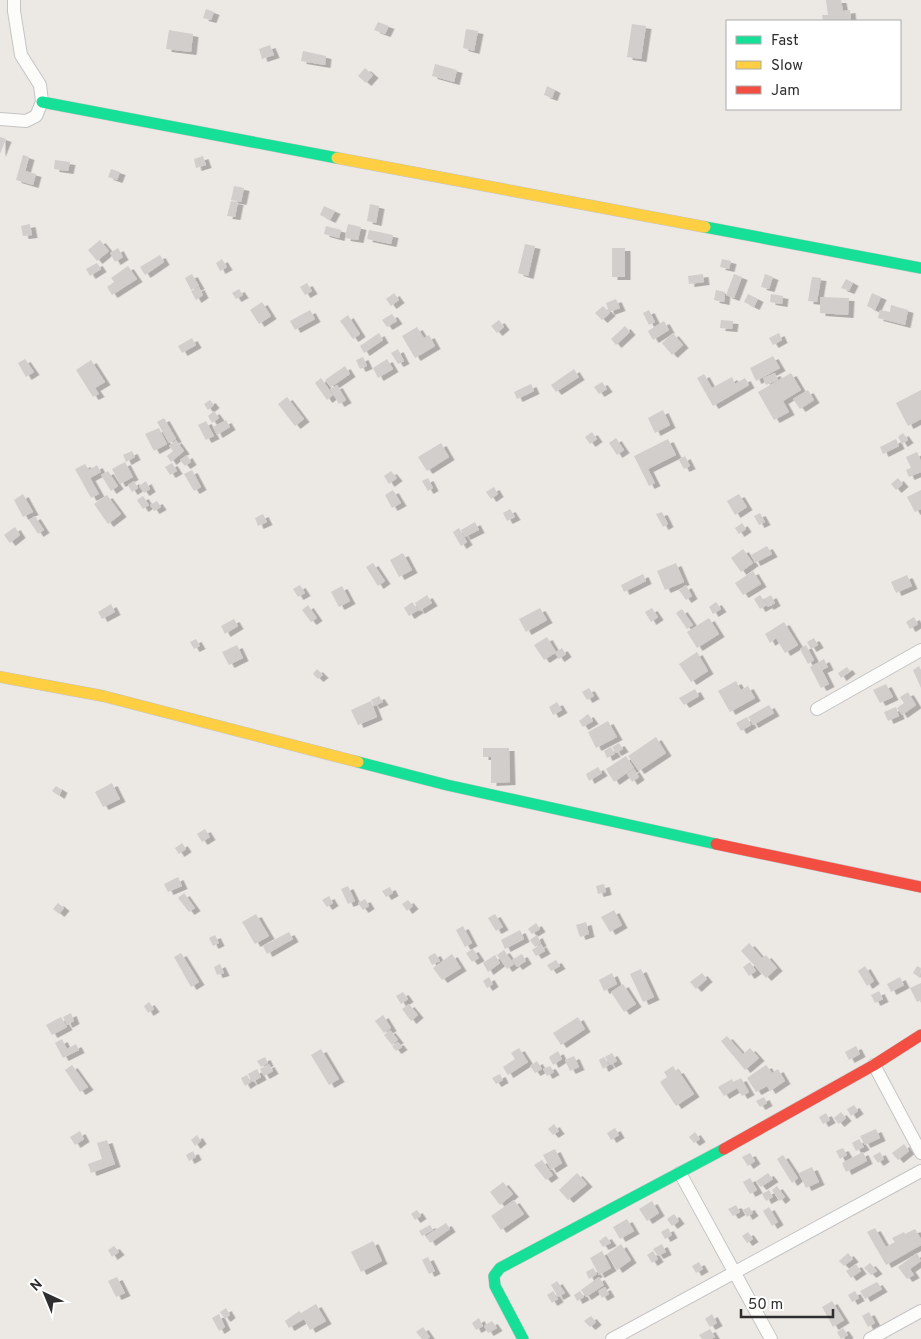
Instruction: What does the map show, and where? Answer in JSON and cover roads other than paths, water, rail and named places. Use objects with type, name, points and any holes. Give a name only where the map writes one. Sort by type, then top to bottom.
[{"type":"street","points":[[0,119],[26,121],[36,116],[42,102],[40,85],[20,55],[14,0]]},
{"type":"street","points":[[42,102],[921,268]]},
{"type":"street","points":[[817,709],[921,650]]},
{"type":"street","points":[[0,677],[103,696],[446,785],[921,887]]},
{"type":"street","points":[[523,1339],[495,1286],[494,1276],[500,1268],[680,1173],[874,1065],[921,1035]]},
{"type":"street","points":[[874,1065],[921,1153]]},
{"type":"street","points":[[612,1339],[921,1171]]},
{"type":"street","points":[[680,1173],[771,1339]]},
{"type":"street","points":[[870,1339],[921,1311]]}]
